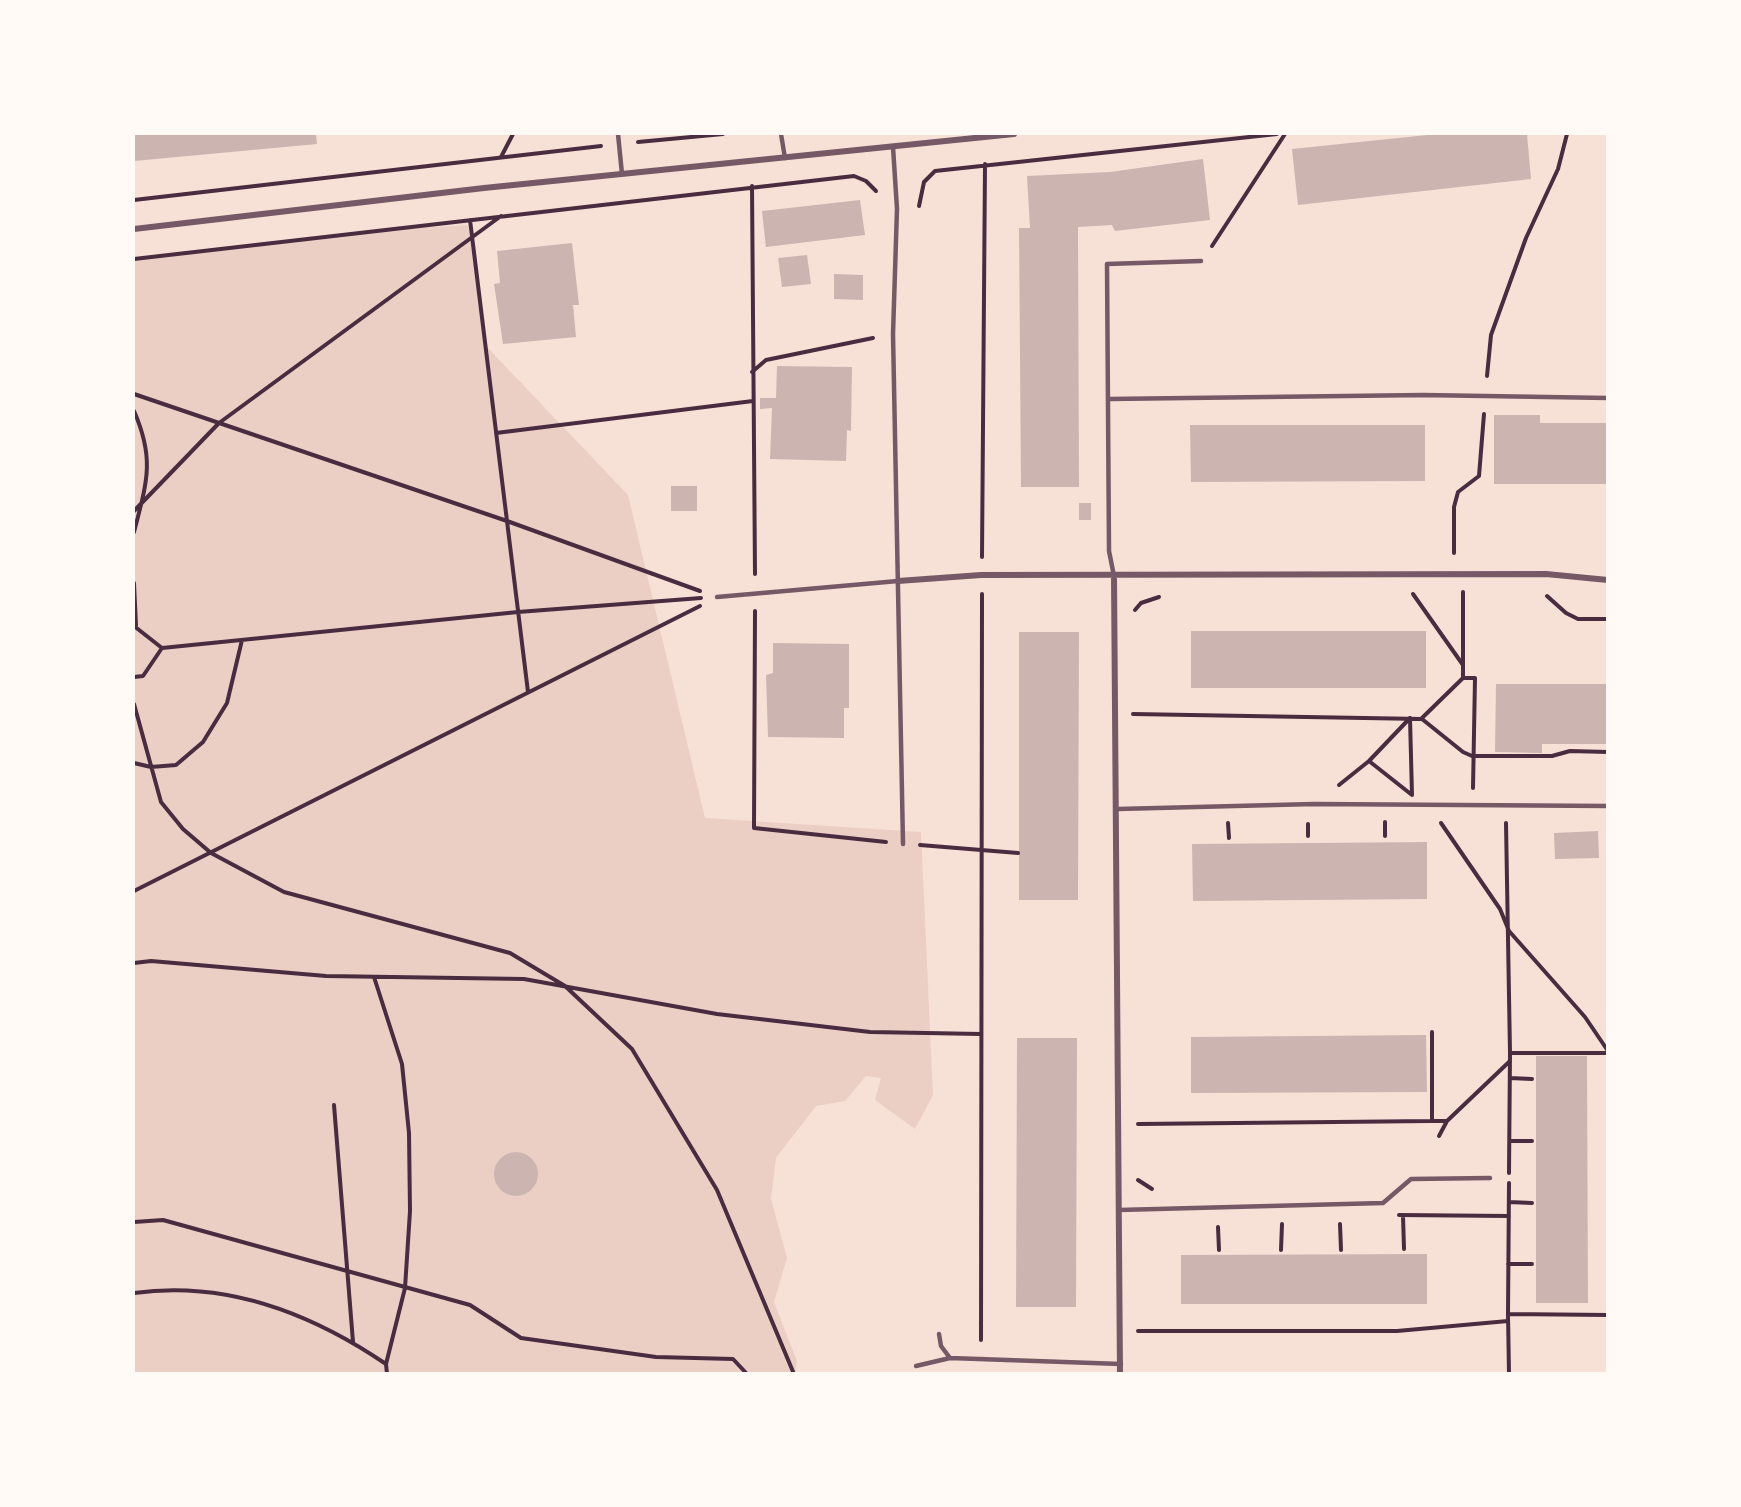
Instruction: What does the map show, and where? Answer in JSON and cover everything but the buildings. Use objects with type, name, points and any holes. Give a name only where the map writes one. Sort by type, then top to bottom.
[{"type":"street","points":[[134,229],[622,174],[1014,134]]},
{"type":"street","points":[[898,582],[981,575],[1546,574],[1608,580]]},
{"type":"street","points":[[1114,576],[1118,809],[1120,1374]]},
{"type":"lane","points":[[618,134],[622,174]]},
{"type":"lane","points":[[781,134],[785,158]]},
{"type":"lane","points":[[893,147],[897,209],[893,334],[903,844]]},
{"type":"lane","points":[[1114,576],[1109,551],[1107,264],[1201,261]]},
{"type":"lane","points":[[1109,399],[1423,395],[1608,398]]},
{"type":"lane","points":[[717,597],[898,582]]},
{"type":"lane","points":[[1118,809],[1314,804],[1608,806]]},
{"type":"lane","points":[[1119,1210],[1383,1203],[1411,1179],[1490,1178]]},
{"type":"lane","points":[[939,1334],[941,1346],[950,1358]]},
{"type":"lane","points":[[916,1366],[950,1358],[1120,1364]]},
{"type":"path","points":[[501,158],[513,134]]},
{"type":"path","points":[[134,200],[620,143],[723,134]]},
{"type":"path","points":[[134,259],[854,176],[866,181],[876,192],[880,209],[919,207],[924,182],[935,171],[1277,134]]},
{"type":"path","points":[[1201,261],[1230,222],[1285,134]]},
{"type":"path","points":[[1484,396],[1491,335],[1526,238],[1558,169],[1567,134]]},
{"type":"path","points":[[981,1360],[981,575],[985,164]]},
{"type":"path","points":[[134,511],[219,423],[501,216]]},
{"type":"path","points":[[470,220],[528,692]]},
{"type":"path","points":[[751,372],[766,360],[893,334]]},
{"type":"path","points":[[134,394],[507,521],[717,597]]},
{"type":"path","points":[[496,433],[753,401]]},
{"type":"path","points":[[1454,553],[1454,507],[1458,492],[1479,476],[1485,407]]},
{"type":"path","points":[[134,411],[145,437],[147,479],[134,532]]},
{"type":"path","points":[[134,583],[135,625],[162,648],[518,612],[717,597]]},
{"type":"path","points":[[1453,592],[1474,592]]},
{"type":"path","points":[[1422,719],[1463,678],[1463,592]]},
{"type":"path","points":[[1401,593],[1423,593]]},
{"type":"path","points":[[1413,593],[1463,665]]},
{"type":"path","points":[[1541,593],[1578,619],[1608,619]]},
{"type":"path","points":[[1131,621],[1141,603],[1164,595]]},
{"type":"path","points":[[134,891],[717,597]]},
{"type":"path","points":[[134,763],[150,767],[176,765],[203,742],[227,703],[242,640]]},
{"type":"path","points":[[134,677],[143,676],[162,648]]},
{"type":"path","points":[[1463,678],[1475,678],[1473,806]]},
{"type":"path","points":[[134,704],[161,802],[183,830],[211,853],[284,892],[510,952],[565,986],[632,1049],[717,1190],[794,1374]]},
{"type":"path","points":[[1131,724],[1130,714],[1410,718],[1422,719],[1463,752],[1473,756],[1552,756],[1570,751],[1608,752]]},
{"type":"path","points":[[1410,718],[1410,729],[1412,795],[1369,761],[1410,718]]},
{"type":"path","points":[[1446,817],[1437,818],[1500,909],[1509,931],[1585,1017],[1608,1052]]},
{"type":"path","points":[[1506,817],[1510,1053],[1509,1374]]},
{"type":"path","points":[[1385,837],[1385,818],[1394,818]]},
{"type":"path","points":[[1218,820],[1228,819],[1229,837]]},
{"type":"path","points":[[134,963],[151,961],[326,976],[524,979],[717,1014],[870,1032],[981,1034]]},
{"type":"path","points":[[374,977],[402,1064],[409,1133],[410,1211],[405,1288],[386,1364],[387,1374]]},
{"type":"path","points":[[1432,1032],[1432,1122]]},
{"type":"path","points":[[1510,1053],[1608,1052]]},
{"type":"path","points":[[1439,1136],[1448,1121],[1510,1061]]},
{"type":"path","points":[[1510,1078],[1532,1079]]},
{"type":"path","points":[[334,1105],[353,1342]]},
{"type":"path","points":[[1131,1124],[1448,1121]]},
{"type":"path","points":[[1510,1141],[1532,1141]]},
{"type":"path","points":[[1134,1174],[1140,1182],[1156,1190]]},
{"type":"path","points":[[1509,1202],[1532,1203]]},
{"type":"path","points":[[1281,1250],[1282,1215]]},
{"type":"path","points":[[1340,1215],[1341,1250]]},
{"type":"path","points":[[1393,1215],[1509,1216]]},
{"type":"path","points":[[1403,1215],[1404,1249]]},
{"type":"path","points":[[1218,1216],[1219,1250]]},
{"type":"path","points":[[134,1222],[163,1220],[470,1305],[521,1338],[656,1358],[733,1359],[747,1374]]},
{"type":"path","points":[[1508,1264],[1532,1264]]},
{"type":"path","points":[[134,1293],[181,1290],[237,1296],[295,1312],[353,1342],[386,1364]]},
{"type":"path","points":[[1508,1314],[1608,1315]]},
{"type":"path","points":[[1131,1331],[1397,1331],[1508,1321]]},
{"type":"shaded area","points":[[468,225],[486,346],[628,495],[705,818],[921,832],[933,1095],[915,1129],[875,1100],[881,1078],[866,1076],[845,1101],[816,1106],[776,1158],[771,1199],[787,1258],[774,1302],[797,1361],[795,1373],[134,1373],[134,259],[354,232]]}]
